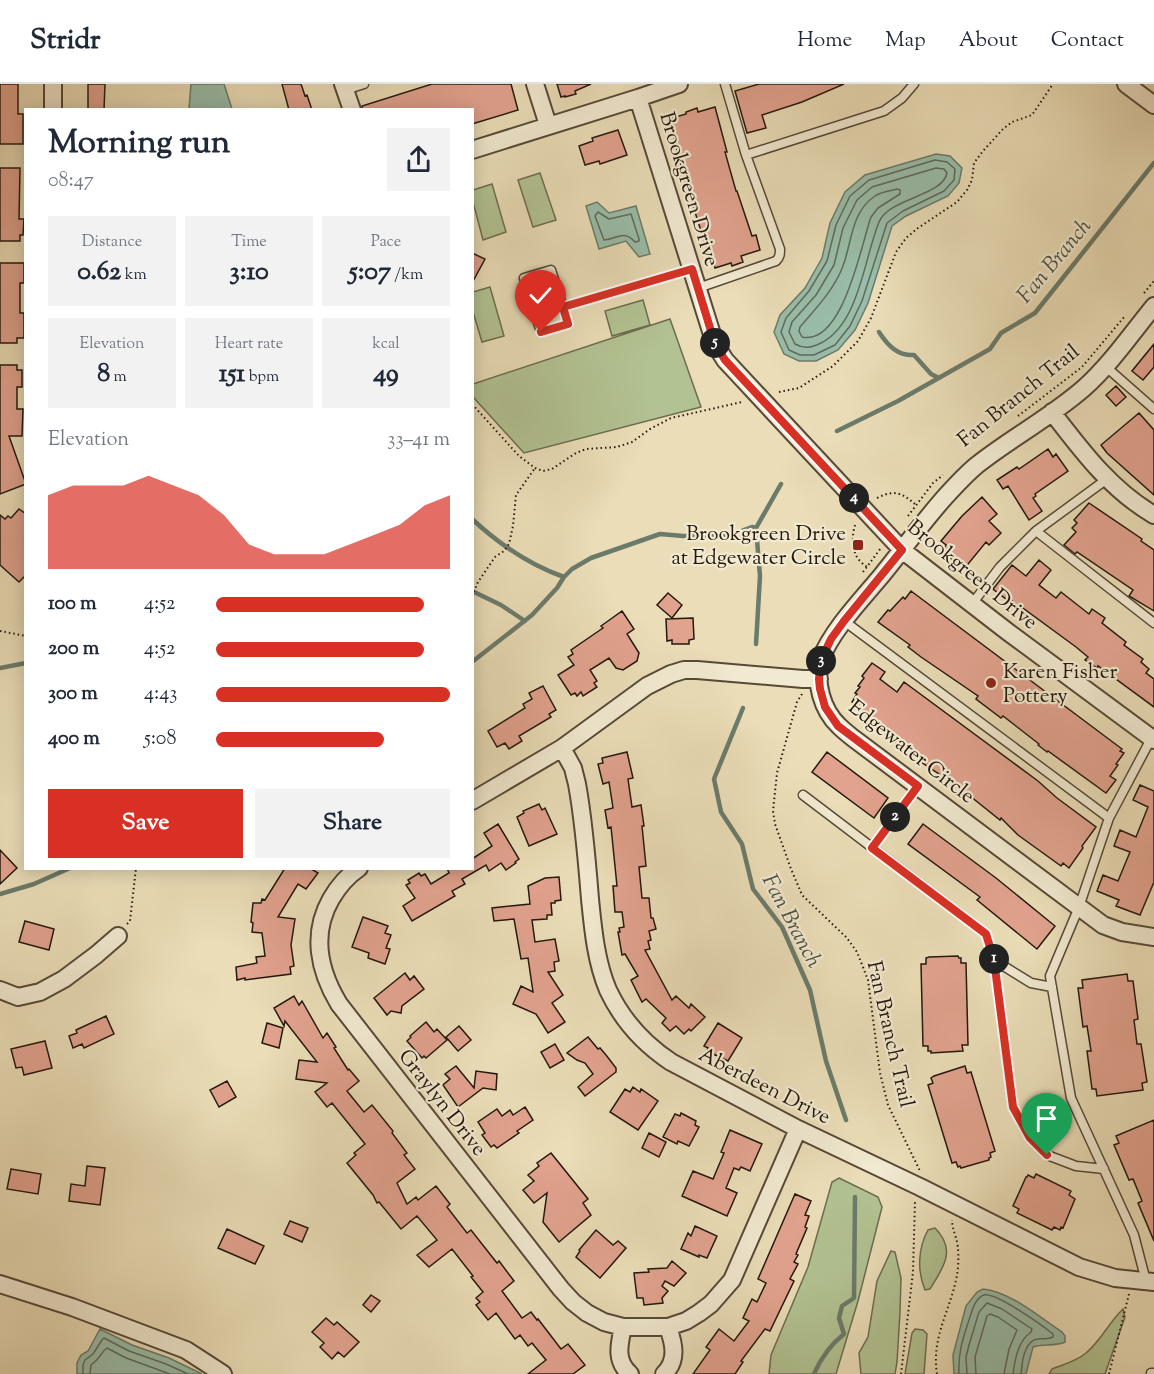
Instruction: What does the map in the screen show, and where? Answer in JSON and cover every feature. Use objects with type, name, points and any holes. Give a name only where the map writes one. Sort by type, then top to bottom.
[{"type":"street","points":[[52,108],[53,84]]},
{"type":"street","points":[[535,84],[548,125]]},
{"type":"street","points":[[474,149],[679,84]]},
{"type":"street","points":[[1126,84],[1154,105]]},
{"type":"street","points":[[344,87],[351,108]]},
{"type":"street","name":"Brookgreen Drive","points":[[638,98],[715,344],[725,360],[902,550],[1153,738]]},
{"type":"street","name":"Edgewater Circle","points":[[1147,302],[1105,366],[1086,387],[961,479],[831,639],[821,660],[819,679],[825,707],[838,726],[1103,925],[1122,932],[1154,937]]},
{"type":"street","points":[[1052,412],[1107,479],[1123,494],[1154,515]]},
{"type":"street","points":[[474,800],[562,748],[647,686],[671,674],[684,670],[697,670],[819,679]]},
{"type":"street","name":"Aberdeen Drive","points":[[562,748],[573,768],[578,784],[594,936],[600,965],[608,989],[622,1014],[641,1038],[656,1052],[798,1129],[1079,1267],[1115,1278],[1150,1281]]},
{"type":"street","name":"Graylyn Drive","points":[[356,870],[336,891],[324,914],[319,933],[321,964],[331,991],[561,1289],[587,1313],[604,1322],[623,1327],[668,1327],[686,1321],[711,1304],[732,1280],[798,1129]]},
{"type":"street","points":[[0,990],[18,997],[40,992],[64,979],[118,936]]},
{"type":"street","points":[[0,1284],[72,1307],[186,1350],[223,1374]]},
{"type":"street","points":[[623,1327],[618,1348],[619,1356],[621,1364],[630,1374]]},
{"type":"street","points":[[664,1374],[674,1357],[673,1340],[668,1327]]},
{"type":"lane","points":[[344,87],[364,84]]},
{"type":"lane","points":[[698,288],[779,258],[780,249],[725,84]]},
{"type":"lane","points":[[747,155],[884,111],[902,98],[914,84]]},
{"type":"lane","points":[[563,307],[692,269]]},
{"type":"lane","points":[[551,270],[563,307],[568,324],[541,332],[524,278],[551,270]]},
{"type":"lane","points":[[1105,366],[1154,409]]},
{"type":"lane","points":[[972,604],[1000,567],[1036,531],[1107,479]]},
{"type":"lane","points":[[1036,531],[1154,623]]},
{"type":"lane","points":[[844,621],[1109,818]]},
{"type":"lane","points":[[1150,1281],[1134,1235],[1071,1098],[1050,976],[1079,907],[1109,818],[1153,738]]},
{"type":"lane","points":[[872,848],[918,786]]},
{"type":"lane","points":[[803,795],[986,934],[994,960],[1013,1107],[1030,1138],[1047,1155],[1076,1166],[1104,1169]]},
{"type":"lane","points":[[994,960],[1031,983],[1052,987]]},
{"type":"path","points":[[779,392],[799,388],[833,366],[858,341],[871,318],[896,252],[906,238],[957,202],[967,190],[972,180],[974,163],[983,151],[1012,122],[1032,115],[1053,84]]},
{"type":"path","points":[[1147,302],[1154,281]]},
{"type":"path","name":"Fan Branch Trail","points":[[1018,416],[1082,367],[1125,316]]},
{"type":"path","points":[[474,406],[519,456],[543,471],[552,469],[586,449],[617,447],[632,442],[671,418],[742,402]]},
{"type":"path","points":[[474,592],[495,556],[504,551],[509,544],[516,495],[535,468]]},
{"type":"path","points":[[905,520],[933,483],[942,475]]},
{"type":"path","points":[[877,498],[886,493],[900,493],[916,505]]},
{"type":"path","points":[[855,525],[853,541],[856,555],[867,567]]},
{"type":"path","points":[[0,631],[24,636]]},
{"type":"path","name":"Fan Branch Trail","points":[[803,690],[797,702],[777,773],[773,811],[775,824],[802,895],[847,938],[857,952],[867,980],[880,1072],[888,1105],[916,1160]]},
{"type":"path","points":[[118,936],[130,921],[136,870]]},
{"type":"path","points":[[901,1374],[913,1272],[914,1208]]},
{"type":"path","points":[[937,1374],[936,1348],[957,1274],[958,1248],[952,1220]]},
{"type":"path","points":[[1108,1374],[1129,1294]]},
{"type":"shaded area","points":[[540,173],[556,220],[533,227],[518,180]]},
{"type":"shaded area","points":[[492,184],[506,232],[483,240],[474,206],[474,190]]},
{"type":"shaded area","points":[[490,287],[504,336],[482,342],[474,315],[474,292]]},
{"type":"shaded area","points":[[643,300],[650,325],[612,336],[605,311]]},
{"type":"shaded area","points":[[670,319],[701,407],[524,453],[474,398],[474,384]]},
{"type":"shaded area","points":[[839,1178],[878,1197],[882,1207],[858,1301],[836,1374],[769,1374],[771,1355],[808,1267],[832,1182]]},
{"type":"shaded area","points":[[935,1228],[945,1244],[946,1259],[930,1289],[925,1290],[920,1267],[921,1252],[928,1230]]},
{"type":"shaded area","points":[[891,1251],[895,1252],[901,1278],[895,1374],[861,1374],[859,1353],[868,1337],[877,1281]]},
{"type":"shaded area","points":[[1123,1309],[1125,1317],[1105,1374],[1049,1374],[1052,1369],[1074,1361],[1086,1353]]},
{"type":"shaded area","points":[[915,1329],[923,1330],[927,1334],[924,1374],[905,1374],[912,1333]]},
{"type":"water","points":[[191,84],[224,84],[232,108],[189,108]]},
{"type":"water","points":[[936,154],[950,156],[962,168],[959,183],[948,196],[906,216],[892,226],[868,303],[855,330],[838,350],[816,361],[799,361],[784,354],[774,332],[780,315],[805,288],[822,258],[830,223],[845,192],[865,175]]},
{"type":"water","points":[[597,202],[609,213],[636,206],[650,254],[639,257],[626,241],[599,249],[586,206]]},
{"type":"water","points":[[983,1289],[1004,1295],[1024,1306],[1062,1332],[1065,1342],[1033,1347],[1026,1374],[954,1374],[953,1355],[966,1306],[977,1292]]},
{"type":"water","points":[[100,1329],[202,1374],[77,1374],[77,1363],[81,1355],[88,1351]]},
{"type":"building","points":[[0,84],[18,84],[18,114],[23,114],[23,144],[0,144]]},
{"type":"building","points":[[88,84],[105,84],[104,108],[88,108]]},
{"type":"building","points":[[282,84],[301,84],[311,108],[288,108]]},
{"type":"building","points":[[432,84],[511,84],[518,110],[474,123],[474,108],[362,108],[362,106]]},
{"type":"building","points":[[557,84],[591,84],[575,91],[576,94],[561,97]]},
{"type":"building","points":[[759,84],[844,84],[802,102],[762,115],[766,128],[747,133],[735,91]]},
{"type":"building","points":[[715,107],[736,191],[752,236],[756,235],[760,250],[741,256],[743,262],[715,268],[714,264],[712,265],[685,181],[669,119],[697,108],[698,112]]},
{"type":"building","points":[[618,130],[627,155],[600,164],[599,161],[585,165],[579,146],[593,141],[592,138]]},
{"type":"building","points":[[0,168],[20,168],[19,219],[24,219],[23,235],[20,235],[20,241],[0,241]]},
{"type":"building","points":[[474,254],[485,259],[474,279]]},
{"type":"building","points":[[0,263],[24,263],[24,283],[20,283],[20,313],[24,313],[24,338],[17,338],[17,343],[0,343]]},
{"type":"building","points":[[1154,344],[1154,367],[1143,380],[1132,371]]},
{"type":"building","points":[[0,365],[17,365],[17,370],[22,370],[22,387],[17,387],[17,409],[23,409],[22,436],[9,436],[24,478],[24,485],[0,494]]},
{"type":"building","points":[[1116,386],[1126,397],[1116,406],[1106,395]]},
{"type":"building","points":[[1139,413],[1154,430],[1154,495],[1101,445]]},
{"type":"building","points":[[1048,449],[1053,457],[1056,454],[1068,471],[1035,494],[1033,498],[1042,511],[1029,520],[1008,486],[1003,489],[997,480],[1017,467],[1019,469]]},
{"type":"building","points":[[982,497],[997,514],[989,521],[1001,533],[989,545],[986,542],[964,569],[942,551],[946,545],[941,541]]},
{"type":"building","points":[[1089,503],[1142,539],[1141,541],[1154,550],[1154,611],[1129,596],[1133,590],[1064,545],[1076,532],[1072,528],[1077,523],[1074,520]]},
{"type":"building","points":[[19,509],[24,513],[24,577],[19,582],[0,565],[0,515],[5,519],[8,516],[11,518]]},
{"type":"building","points":[[1039,560],[1051,570],[1039,585],[1056,598],[1061,592],[1089,614],[1092,609],[1105,618],[1102,623],[1126,642],[1124,645],[1143,659],[1141,662],[1149,669],[1146,673],[1154,679],[1154,707],[1098,666],[1097,668],[1085,660],[1088,657],[1076,647],[993,589],[1012,565],[1026,576]]},
{"type":"building","points":[[911,591],[1122,749],[1120,751],[1124,753],[1110,776],[1116,780],[1106,793],[1047,752],[1003,716],[1001,718],[976,699],[978,696],[921,657],[908,647],[910,645],[878,622],[888,610],[890,611],[903,597],[905,599]]},
{"type":"building","points":[[668,593],[682,605],[672,618],[657,605]]},
{"type":"building","points":[[622,611],[634,629],[627,634],[639,653],[637,661],[623,670],[616,668],[609,658],[590,670],[597,681],[594,683],[597,687],[583,696],[581,692],[577,696],[575,693],[571,695],[558,675],[574,665],[568,657],[573,654],[571,650],[603,628],[601,626]]},
{"type":"building","points":[[693,618],[694,639],[689,640],[689,644],[672,644],[672,640],[667,641],[666,619]]},
{"type":"building","points":[[872,663],[885,672],[880,679],[897,692],[904,682],[1096,827],[1069,868],[1063,863],[1061,866],[1018,835],[1001,818],[1000,820],[960,788],[915,758],[916,755],[899,742],[897,744],[866,722],[869,717],[852,702],[864,678],[862,676]]},
{"type":"building","points":[[543,686],[556,710],[549,714],[551,717],[519,736],[522,741],[509,749],[505,743],[497,747],[488,731],[525,708],[523,704],[532,699],[529,693]]},
{"type":"building","points":[[627,752],[633,778],[628,779],[632,807],[641,805],[644,826],[642,826],[646,866],[639,867],[642,898],[649,898],[651,918],[653,918],[656,929],[649,931],[650,949],[645,950],[672,1000],[676,996],[689,1008],[691,1004],[705,1017],[691,1031],[689,1029],[684,1034],[676,1026],[670,1031],[662,1023],[666,1018],[646,999],[642,1002],[631,980],[638,976],[625,954],[622,955],[618,932],[620,932],[619,928],[624,927],[622,912],[615,912],[613,886],[617,886],[611,827],[608,828],[605,810],[613,808],[609,782],[603,784],[598,764],[603,763],[602,758]]},
{"type":"building","points":[[827,752],[888,798],[874,818],[812,772]]},
{"type":"building","points":[[1140,785],[1154,791],[1154,882],[1140,915],[1116,906],[1119,900],[1097,891],[1103,875],[1118,881],[1130,852],[1114,846],[1120,830],[1136,837],[1148,807],[1133,800]]},
{"type":"building","points":[[539,804],[542,810],[545,808],[557,834],[529,846],[517,817],[524,813],[523,811]]},
{"type":"building","points":[[498,824],[519,859],[516,863],[506,870],[501,863],[489,871],[486,865],[462,879],[465,884],[452,891],[455,896],[412,921],[403,906],[415,898],[406,885],[410,883],[408,880],[419,873],[421,876],[425,874],[431,884],[449,873],[448,870],[474,870],[474,858],[492,846],[484,833]]},
{"type":"building","points":[[923,824],[996,878],[1055,926],[1037,949],[977,900],[980,897],[908,844]]},
{"type":"building","points":[[0,850],[17,868],[0,884]]},
{"type":"building","points":[[284,870],[313,870],[318,873],[306,889],[298,884],[278,917],[295,919],[291,945],[294,966],[290,967],[291,974],[237,980],[236,967],[257,963],[256,957],[265,956],[262,933],[252,932],[253,923],[251,922],[253,903],[261,903],[262,899],[265,900]]},
{"type":"building","points":[[559,877],[561,900],[551,903],[552,915],[547,915],[547,919],[532,920],[535,942],[555,939],[559,961],[554,962],[555,971],[548,972],[563,995],[552,1003],[565,1022],[548,1033],[536,1014],[513,1004],[521,986],[533,992],[528,958],[521,959],[514,919],[494,921],[492,908],[530,904],[528,886],[545,878]]},
{"type":"building","points":[[363,917],[388,926],[385,933],[391,935],[386,948],[390,949],[385,964],[368,958],[369,953],[352,947]]},
{"type":"building","points":[[25,921],[54,929],[49,950],[19,942]]},
{"type":"building","points":[[958,956],[961,958],[961,963],[966,963],[968,1045],[962,1045],[963,1051],[931,1053],[928,1051],[928,1046],[923,1046],[921,964],[926,964],[926,958],[929,957]]},
{"type":"building","points":[[405,973],[410,980],[414,976],[424,989],[402,1006],[401,1013],[391,1011],[387,1015],[374,998]]},
{"type":"building","points":[[1127,974],[1128,981],[1133,981],[1138,1019],[1134,1020],[1137,1044],[1141,1044],[1147,1082],[1142,1083],[1143,1090],[1097,1096],[1096,1089],[1092,1089],[1087,1051],[1091,1051],[1087,1026],[1083,1027],[1078,988],[1083,988],[1082,980]]},
{"type":"building","points":[[294,996],[299,1005],[302,1001],[323,1038],[327,1033],[348,1070],[359,1081],[347,1091],[364,1112],[372,1105],[407,1153],[404,1155],[415,1169],[397,1183],[407,1204],[416,1197],[418,1200],[436,1186],[450,1204],[447,1207],[467,1233],[471,1230],[514,1281],[502,1291],[522,1318],[531,1312],[561,1349],[568,1344],[585,1365],[573,1374],[528,1374],[546,1360],[532,1343],[528,1346],[520,1335],[515,1339],[496,1313],[488,1320],[476,1305],[480,1302],[476,1298],[483,1292],[452,1249],[429,1267],[417,1255],[437,1240],[417,1216],[401,1229],[379,1202],[377,1203],[347,1163],[365,1144],[332,1103],[327,1107],[315,1092],[327,1083],[296,1079],[299,1060],[317,1062],[285,1021],[284,1026],[274,1008]]},
{"type":"building","points":[[106,1016],[114,1034],[84,1048],[82,1044],[73,1048],[69,1036],[77,1033],[76,1030]]},
{"type":"building","points":[[426,1022],[434,1032],[437,1029],[447,1040],[426,1058],[424,1056],[422,1058],[407,1041]]},
{"type":"building","points":[[267,1023],[283,1028],[279,1048],[262,1043]]},
{"type":"building","points":[[718,1023],[742,1038],[728,1061],[707,1051],[708,1048],[704,1046]]},
{"type":"building","points":[[459,1026],[471,1040],[458,1051],[446,1037]]},
{"type":"building","points":[[588,1037],[606,1055],[616,1068],[616,1072],[585,1096],[578,1087],[593,1074],[585,1063],[567,1053]]},
{"type":"building","points":[[45,1041],[52,1068],[24,1075],[22,1067],[16,1068],[11,1049]]},
{"type":"building","points":[[555,1044],[564,1060],[550,1068],[541,1052]]},
{"type":"building","points":[[456,1066],[474,1088],[476,1071],[497,1074],[496,1090],[483,1088],[458,1107],[443,1085],[450,1079],[445,1074]]},
{"type":"building","points":[[965,1066],[967,1073],[971,1072],[995,1151],[990,1153],[989,1160],[961,1168],[956,1162],[952,1163],[928,1085],[933,1083],[931,1078],[934,1076]]},
{"type":"building","points":[[227,1081],[236,1097],[219,1107],[210,1090]]},
{"type":"building","points":[[633,1087],[640,1092],[641,1089],[658,1101],[638,1130],[610,1112],[625,1089],[630,1092]]},
{"type":"building","points":[[525,1107],[533,1120],[497,1148],[494,1145],[491,1147],[482,1135],[485,1133],[478,1122],[497,1109],[502,1116],[510,1110],[513,1115]]},
{"type":"building","points":[[681,1113],[696,1121],[695,1125],[699,1127],[689,1146],[678,1141],[677,1144],[663,1137],[675,1114],[680,1116]]},
{"type":"building","points":[[1154,1120],[1154,1241],[1138,1203],[1142,1201],[1133,1179],[1129,1180],[1114,1145],[1119,1143],[1116,1136]]},
{"type":"building","points":[[730,1130],[762,1144],[750,1171],[741,1167],[739,1170],[734,1168],[726,1188],[737,1193],[727,1216],[682,1196],[693,1171],[713,1179],[724,1153],[721,1152]]},
{"type":"building","points":[[649,1133],[666,1142],[659,1157],[642,1148]]},
{"type":"building","points":[[551,1153],[588,1199],[583,1203],[591,1215],[559,1242],[543,1222],[547,1193],[534,1203],[523,1190],[534,1181],[528,1175],[539,1166],[537,1163]]},
{"type":"building","points":[[87,1166],[105,1168],[100,1205],[69,1201],[71,1184],[85,1186]]},
{"type":"building","points":[[11,1169],[41,1174],[38,1194],[7,1189]]},
{"type":"building","points":[[1036,1174],[1071,1191],[1069,1195],[1075,1199],[1063,1228],[1061,1227],[1060,1230],[1054,1227],[1052,1230],[1017,1213],[1019,1209],[1013,1206],[1026,1177],[1028,1175],[1034,1178]]},
{"type":"building","points":[[795,1194],[811,1201],[805,1215],[809,1216],[805,1227],[807,1228],[794,1262],[798,1264],[790,1279],[794,1281],[770,1331],[765,1329],[741,1361],[743,1362],[735,1374],[693,1374],[710,1350],[706,1347],[719,1329],[734,1341],[749,1321],[743,1318],[752,1299],[757,1302],[766,1283],[758,1279]]},
{"type":"building","points":[[290,1221],[308,1228],[302,1242],[284,1234]]},
{"type":"building","points":[[695,1226],[717,1236],[707,1258],[681,1249],[688,1233],[691,1236]]},
{"type":"building","points":[[227,1229],[264,1246],[255,1264],[218,1248]]},
{"type":"building","points":[[596,1230],[613,1245],[618,1241],[626,1248],[600,1278],[576,1257]]},
{"type":"building","points":[[672,1261],[686,1273],[674,1286],[665,1281],[662,1286],[668,1291],[662,1298],[663,1303],[644,1305],[643,1298],[637,1298],[634,1273],[649,1272],[648,1269],[667,1268]]},
{"type":"building","points":[[371,1295],[380,1301],[371,1312],[363,1305]]},
{"type":"building","points":[[326,1318],[334,1325],[337,1322],[359,1342],[344,1357],[338,1352],[332,1359],[320,1347],[324,1343],[312,1332]]},
{"type":"waterway","name":"Fan Branch","points":[[837,431],[898,401],[990,349],[1001,333],[1035,313],[1154,163]]},
{"type":"waterway","points":[[879,332],[894,349],[903,354],[914,355],[931,374],[939,378]]},
{"type":"waterway","name":"Fan Branch","points":[[756,644],[760,576],[756,528],[781,484]]},
{"type":"waterway","points":[[474,521],[515,553],[564,577]]},
{"type":"waterway","points":[[474,660],[532,615],[572,569],[591,558],[660,534],[716,536],[756,528]]},
{"type":"waterway","points":[[474,592],[501,605],[525,621]]},
{"type":"waterway","points":[[0,668],[24,663]]},
{"type":"waterway","name":"Fan Branch","points":[[743,708],[714,779],[721,812],[742,844],[753,889],[782,927],[810,990],[826,1061],[846,1120]]},
{"type":"waterway","points":[[0,894],[34,884],[66,870]]},
{"type":"waterway","name":"Fan Branch","points":[[814,1374],[826,1352],[844,1334],[839,1318],[842,1306],[854,1298],[855,1197]]},
{"type":"place","name":"Brookgreen Drive at Edgewater Circle","points":[[858,545]]},
{"type":"place","name":"Karen Fisher Pottery","points":[[991,683]]},
{"type":"route","points":[[541,332],[568,324],[563,307],[692,269],[715,344],[725,360],[902,550],[831,639],[821,660],[820,689],[825,707],[838,726],[918,786],[872,848],[986,934],[994,960],[1013,1107],[1030,1138],[1047,1155]]}]
